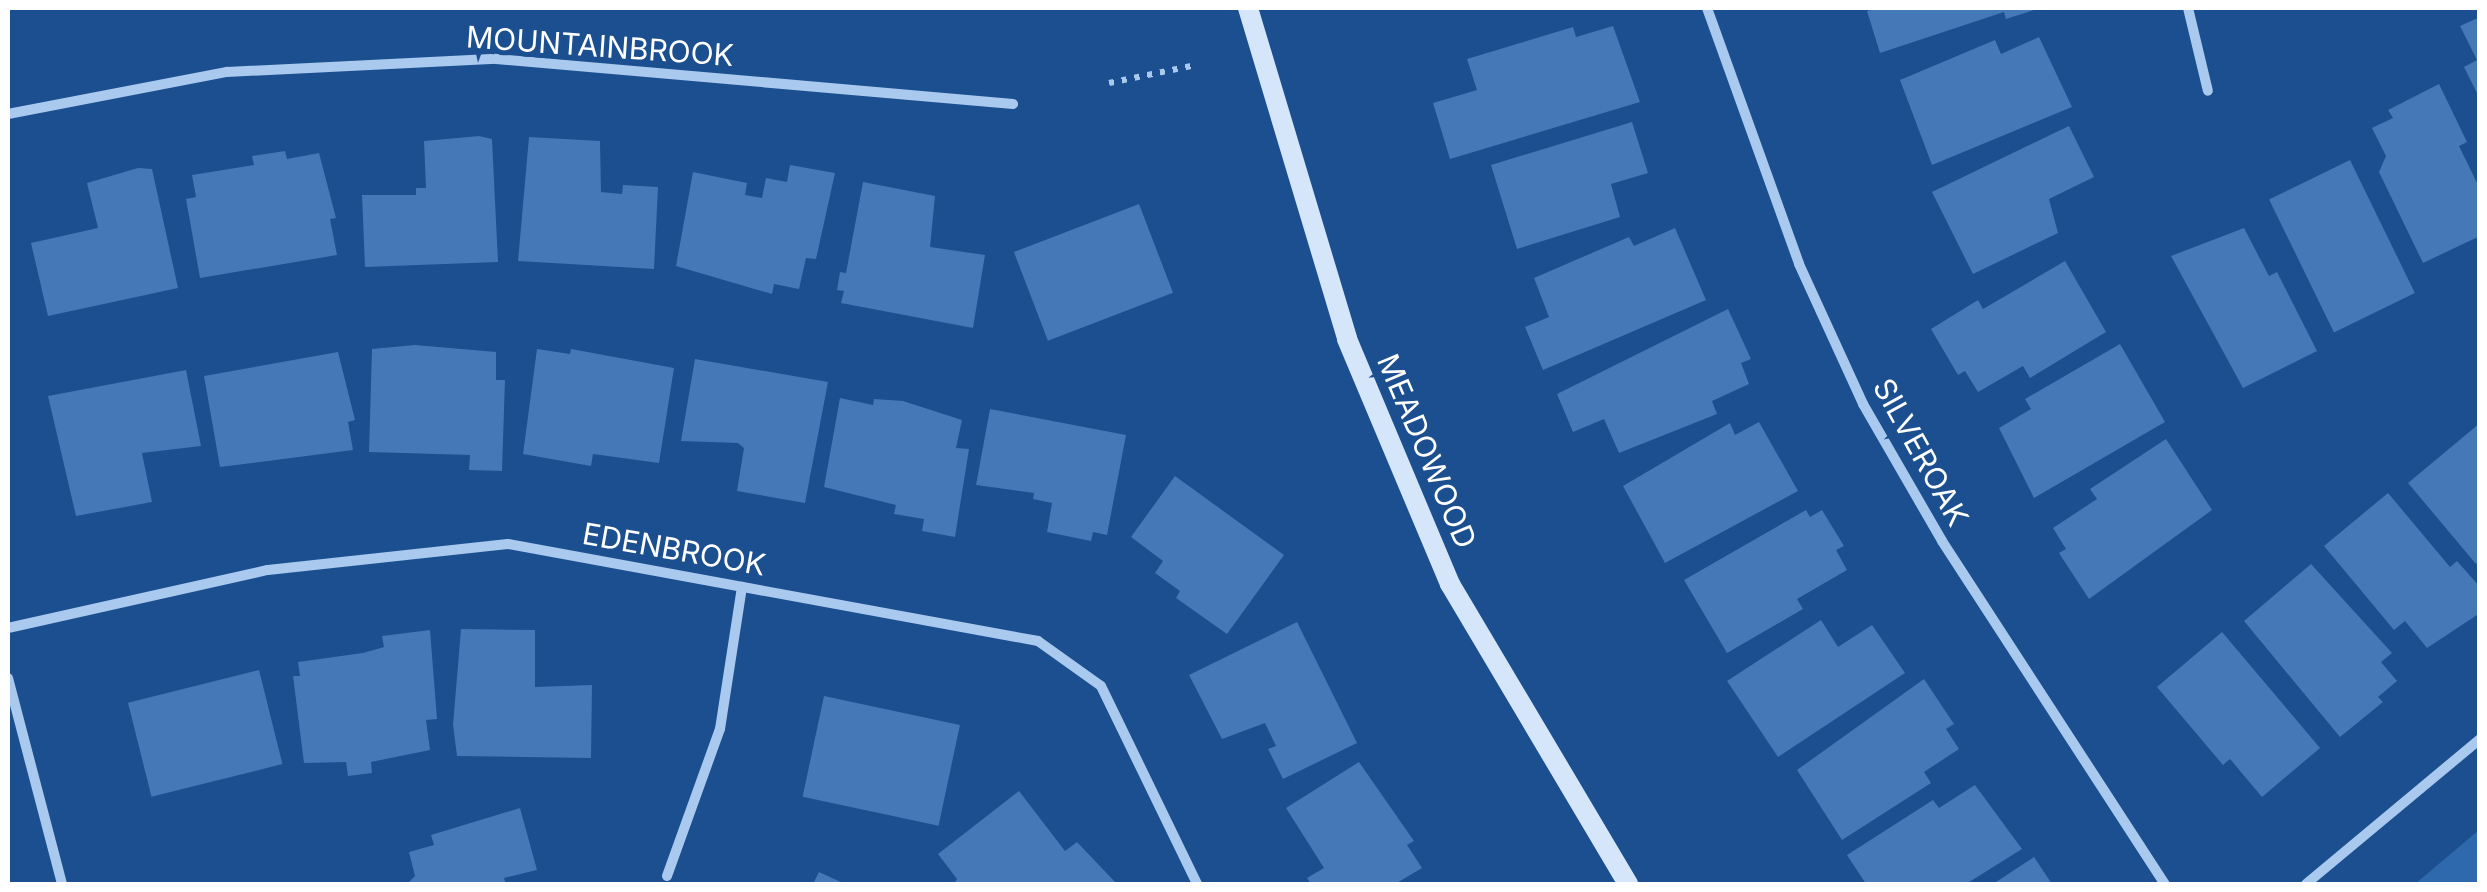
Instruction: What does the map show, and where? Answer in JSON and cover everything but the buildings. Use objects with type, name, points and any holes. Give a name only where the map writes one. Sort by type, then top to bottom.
[{"type":"main road","name":"MEADOWOOD","points":[[1248,8],[1347,339],[1450,584],[1628,884]]},
{"type":"street","name":"SILVEROAK","points":[[1708,8],[1793,248],[1863,404],[1942,541],[2165,884]]},
{"type":"street","points":[[2188,8],[2208,91]]},
{"type":"street","name":"MOUNTAINBROOK","points":[[8,114],[227,72],[496,59],[1012,104]]},
{"type":"street","name":"EDENBROOK","points":[[8,628],[268,570],[508,544],[1038,641],[1101,686],[1197,884]]},
{"type":"street","points":[[668,876],[720,729],[742,586]]},
{"type":"street","points":[[8,678],[62,884]]},
{"type":"street","points":[[2306,884],[2480,739]]},
{"type":"path","points":[[1109,83],[1191,66]]},
{"type":"shaded area","points":[[2479,830],[2479,884],[2415,884]]}]
